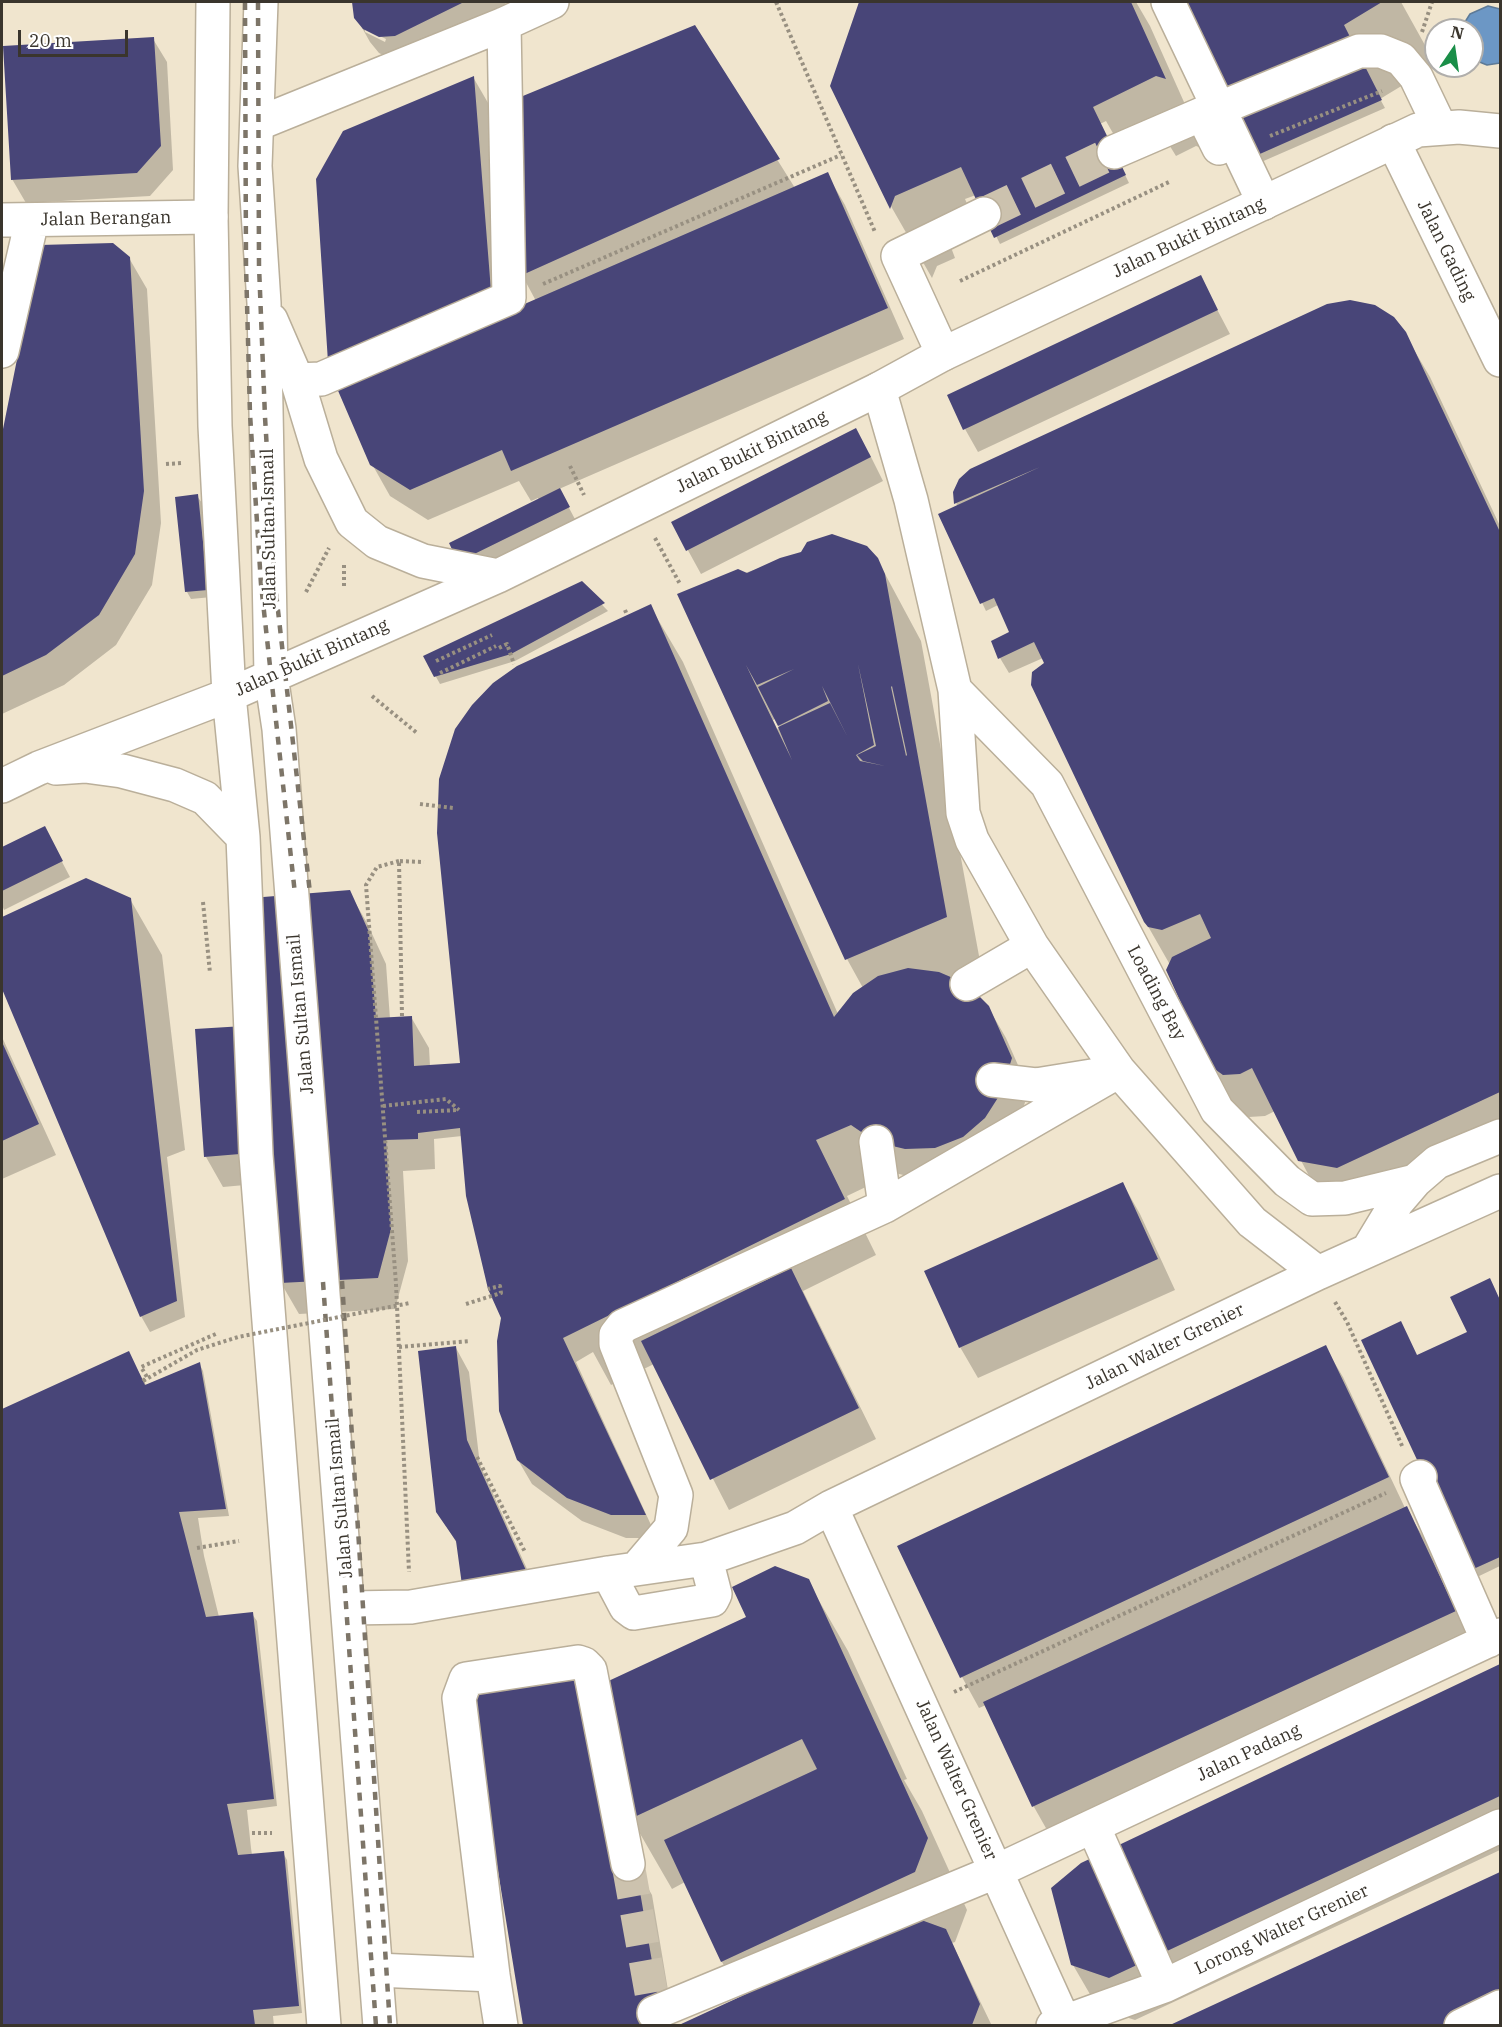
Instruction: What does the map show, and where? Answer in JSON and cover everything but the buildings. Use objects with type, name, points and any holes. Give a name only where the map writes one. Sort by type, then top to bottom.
[{"type":"main road","points":[[213,2],[211,217],[215,426],[229,695],[243,837],[256,1155],[324,2025]]},
{"type":"main road","name":"Jalan Sultan Ismail","points":[[261,2],[255,166],[264,303],[271,676],[279,729],[380,2025]]},
{"type":"main road","points":[[257,124],[504,24],[552,2]]},
{"type":"main road","points":[[1167,2],[1218,109],[1257,206]]},
{"type":"main road","points":[[297,380],[321,379],[509,298],[504,24]]},
{"type":"main road","points":[[1218,109],[1359,51],[1381,51],[1401,59],[1416,77],[1440,127]]},
{"type":"main road","points":[[1114,152],[1202,114],[1257,206]]},
{"type":"main road","name":"Jalan Bukit Bintang","points":[[2,786],[39,768],[229,695],[498,576],[879,389],[943,354],[1418,130],[1440,127],[1500,131]]},
{"type":"main road","name":"Jalan Gading","points":[[1393,141],[1500,360]]},
{"type":"main road","points":[[943,354],[898,256],[984,214]]},
{"type":"main road","name":"Jalan Berangan","points":[[17,220],[211,217]]},
{"type":"main road","points":[[2,351],[17,220]]},
{"type":"main road","points":[[264,303],[297,380],[321,459],[352,522],[377,542],[423,561],[498,576]]},
{"type":"main road","points":[[879,389],[911,500],[955,690],[963,813],[972,840],[1032,946],[1119,1071],[1252,1222],[1318,1273]]},
{"type":"main road","name":"Loading Bay","points":[[955,690],[1047,784],[1217,1110],[1287,1181],[1312,1199],[1345,1198],[1415,1181]]},
{"type":"main road","points":[[39,768],[85,766],[122,771],[175,784],[205,798],[243,837]]},
{"type":"main road","points":[[967,984],[1032,946]]},
{"type":"main road","points":[[993,1080],[1036,1085],[1119,1071]]},
{"type":"main road","points":[[706,1558],[715,1594],[712,1600],[634,1613],[626,1608],[622,1570],[671,1528],[676,1495],[616,1344],[616,1335],[622,1326],[885,1206],[1119,1071]]},
{"type":"main road","points":[[1368,1250],[1397,1202],[1415,1181],[1437,1162],[1500,1136]]},
{"type":"main road","points":[[876,1142],[885,1206]]},
{"type":"main road","name":"Jalan Walter Grenier","points":[[349,1608],[411,1607],[622,1570],[706,1558],[795,1528],[831,1507],[1318,1273],[1500,1191]]},
{"type":"main road","points":[[1418,1478],[1494,1638]]},
{"type":"main road","name":"Jalan Walter Grenier","points":[[831,1507],[997,1871],[1061,2024]]},
{"type":"main road","name":"Jalan Padang","points":[[654,2013],[997,1871],[1494,1638]]},
{"type":"main road","points":[[501,2025],[459,1698],[466,1679],[578,1662],[590,1670],[628,1864]]},
{"type":"main road","points":[[1093,1826],[1164,1986]]},
{"type":"main road","name":"Lorong Walter Grenier","points":[[1061,2024],[1164,1986],[1500,1826]]},
{"type":"main road","points":[[376,1970],[493,1976]]},
{"type":"main road","points":[[1461,2025],[1500,2007]]},
{"type":"path","points":[[509,298],[841,155],[776,2]]},
{"type":"path","points":[[1267,137],[1416,77]]},
{"type":"path","points":[[960,281],[1169,182]]},
{"type":"path","points":[[570,466],[584,495],[574,500]]},
{"type":"path","points":[[302,600],[332,543],[336,550]]},
{"type":"path","points":[[340,557],[345,564],[344,586]]},
{"type":"path","points":[[436,661],[492,635]]},
{"type":"path","points":[[440,673],[507,644],[514,664]]},
{"type":"path","points":[[372,696],[417,733]]},
{"type":"path","points":[[420,804],[453,808]]},
{"type":"path","points":[[399,861],[402,1016]]},
{"type":"path","points":[[410,1578],[398,1347],[366,885],[377,867],[399,861],[424,862]]},
{"type":"path","points":[[203,902],[211,982]]},
{"type":"path","points":[[382,1106],[446,1099],[459,1110],[417,1112]]},
{"type":"path","points":[[466,1304],[501,1293],[500,1286],[488,1289]]},
{"type":"path","points":[[218,1333],[141,1367],[147,1377],[142,1381],[197,1350],[238,1337],[410,1303]]},
{"type":"path","points":[[922,1707],[1418,1478],[1347,1322]]},
{"type":"path","points":[[398,1347],[470,1341]]},
{"type":"path","points":[[477,1457],[529,1560]]},
{"type":"path","points":[[197,1548],[239,1541]]},
{"type":"path","points":[[252,1833],[272,1833]]},
{"type":"water","points":[[1488,6],[1500,9],[1500,63],[1484,64],[1484,18],[1468,18],[1470,14]]},
{"type":"tunnel","points":[[984,214],[1114,152]]},
{"type":"tunnel","points":[[628,1864],[657,2026]]},
{"type":"railway","points":[[245,2],[246,265],[250,414],[261,584],[295,894]]},
{"type":"railway","points":[[258,2],[259,266],[265,417],[275,584],[310,893]]},
{"type":"railway","points":[[342,1281],[390,2026]]},
{"type":"railway","points":[[323,1282],[376,2026]]}]
